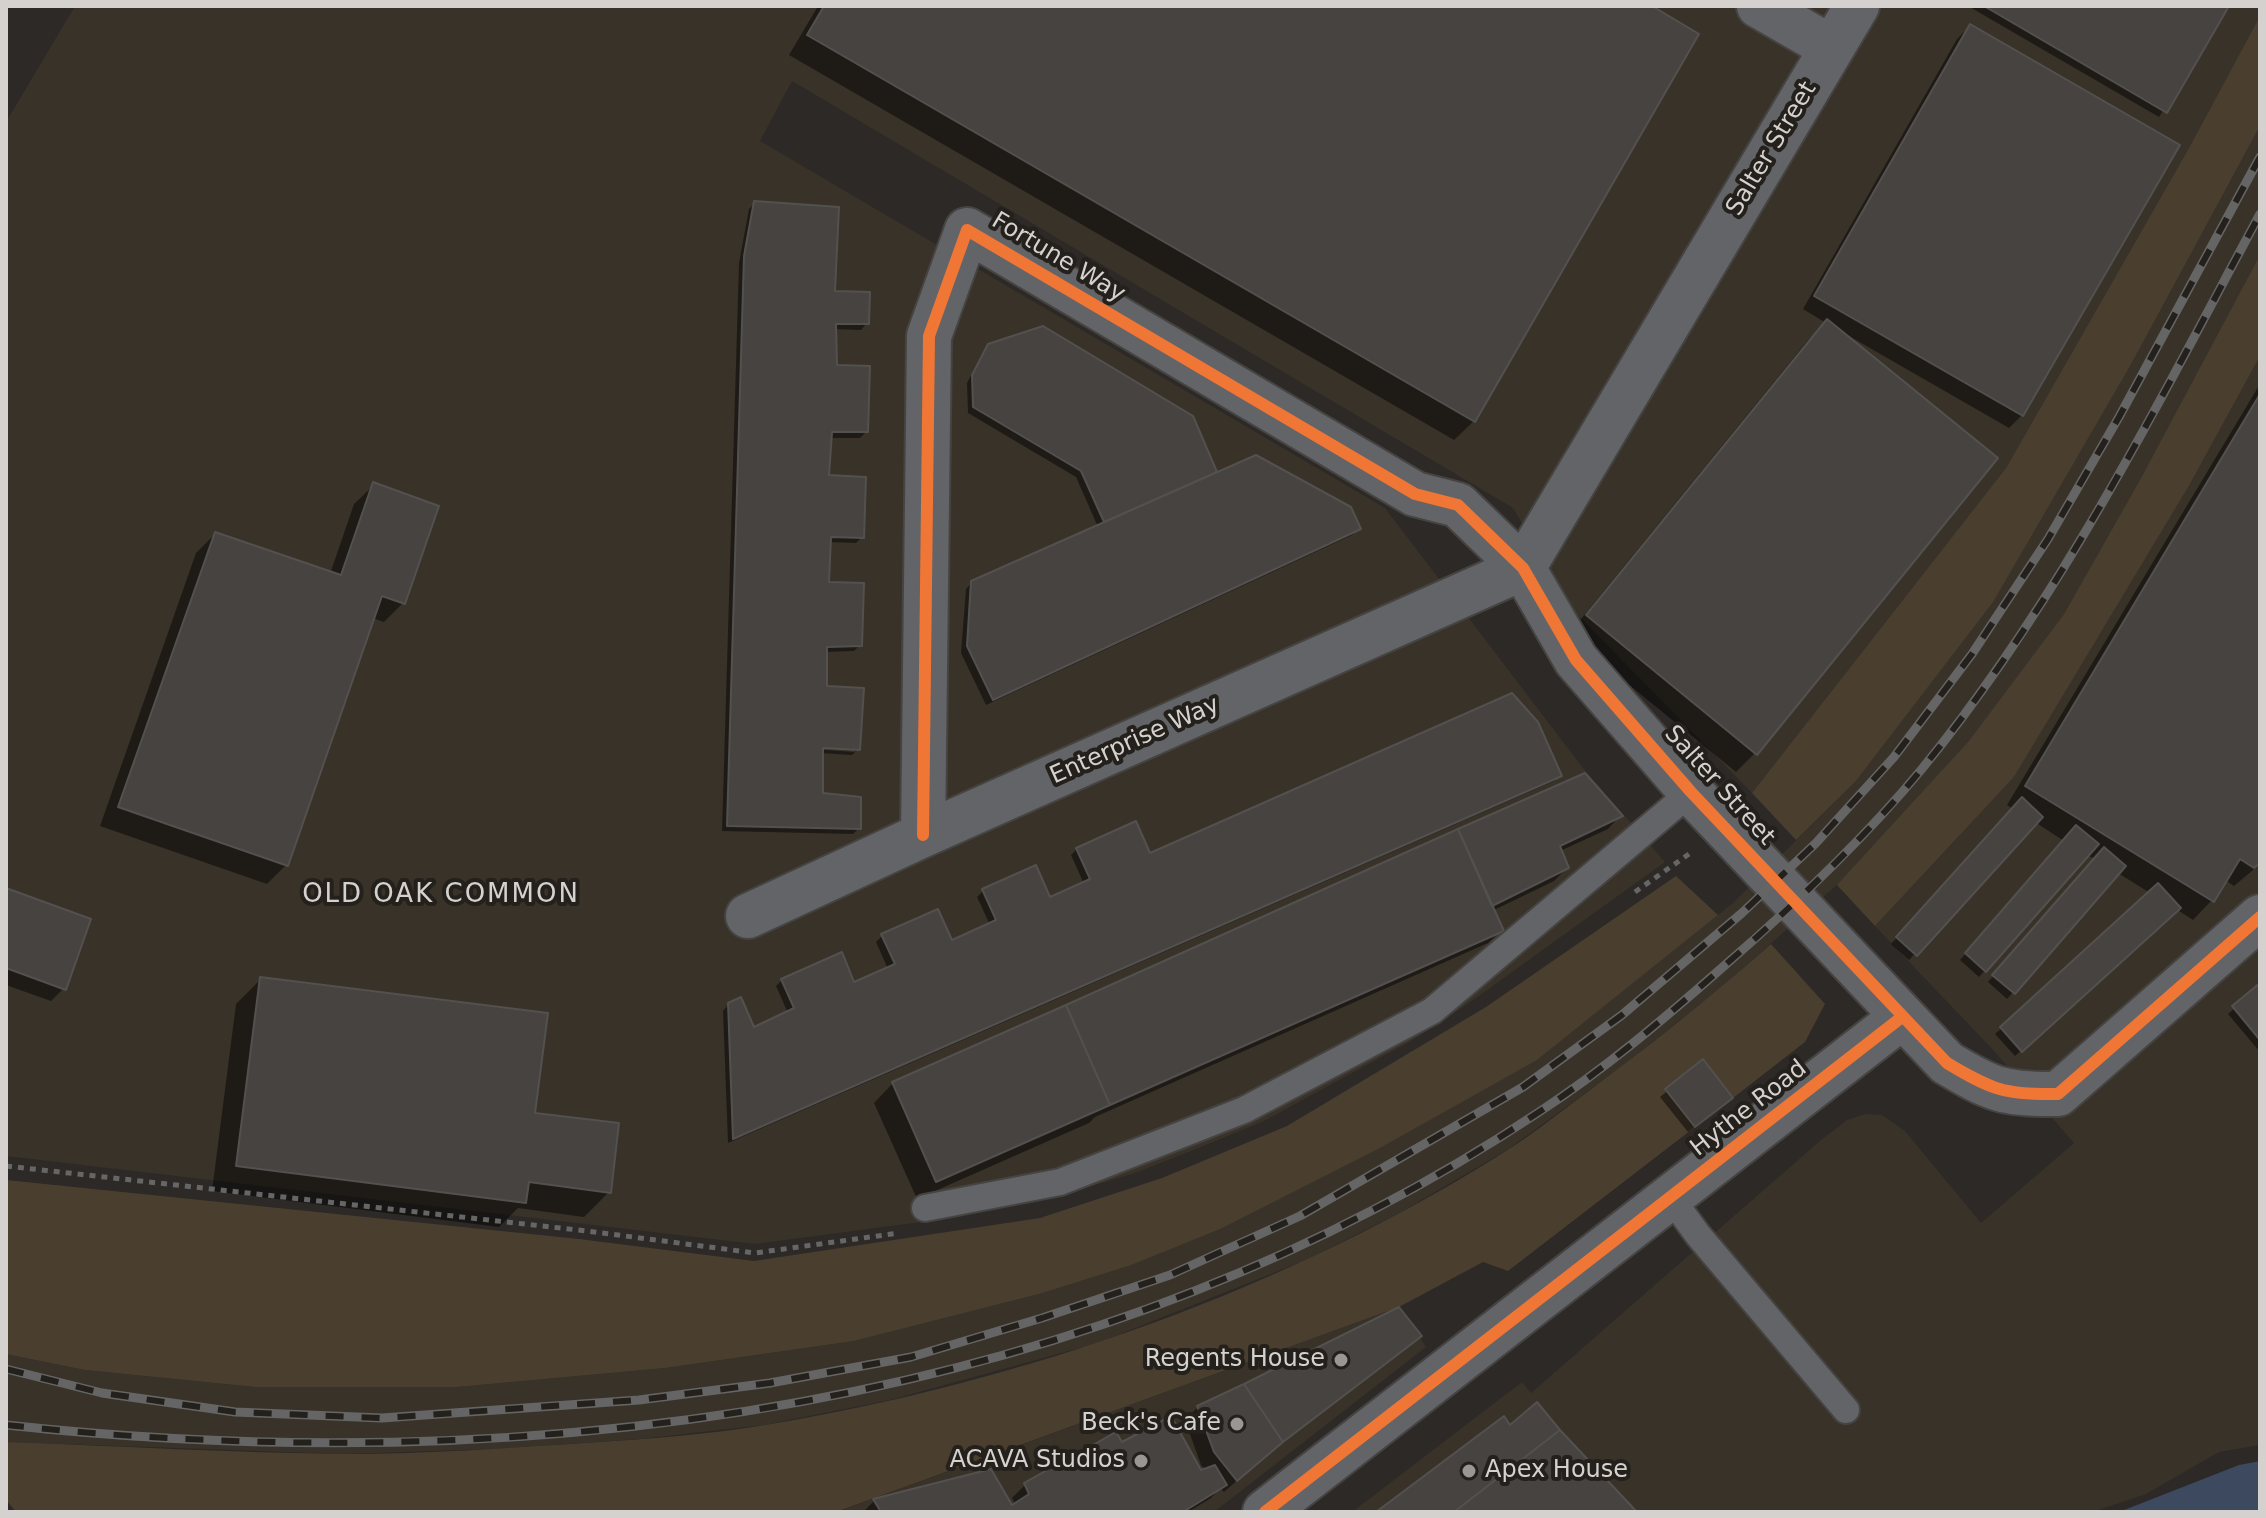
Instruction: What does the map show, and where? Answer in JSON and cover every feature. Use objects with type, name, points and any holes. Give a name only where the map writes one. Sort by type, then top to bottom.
[{"type":"street","points":[[1759,6],[1832,48]]},
{"type":"street","name":"Salter Street","points":[[1857,6],[1523,568],[1576,660],[1691,792],[1902,1017]]},
{"type":"street","name":"Fortune Way","points":[[923,835],[929,336],[967,230],[1415,494],[1458,505],[1523,568]]},
{"type":"street","name":"Enterprise Way","points":[[748,916],[1523,568]]},
{"type":"street","points":[[1902,1017],[1947,1063],[1987,1086],[2020,1095],[2058,1094],[2260,917]]},
{"type":"street","name":"Hythe Road","points":[[1265,1512],[1902,1017]]},
{"type":"lane","points":[[925,1208],[1060,1182],[1230,1116],[1432,1011],[1691,792]]},
{"type":"lane","points":[[1671,1198],[1698,1235],[1846,1410]]},
{"type":"path","points":[[1634,894],[1726,828]]},
{"type":"path","points":[[6,1166],[587,1231],[755,1253],[911,1231]]},
{"type":"shaded area","points":[[75,6],[2260,6],[2260,16],[2189,148],[2006,468],[1752,793],[1573,610],[1513,508],[792,81],[760,141],[1385,508],[1583,768],[1665,862],[1411,1041],[1264,1121],[1135,1173],[1069,1193],[921,1222],[755,1244],[6,1156],[6,122]]},
{"type":"shaded area","points":[[2260,16],[2260,126],[2134,359],[1993,602],[1855,782],[1796,840],[1752,793],[2006,468],[2189,148]]},
{"type":"shaded area","points":[[2260,126],[2260,255],[2141,478],[2064,614],[1968,742],[1848,875],[1722,987],[1617,1070],[1510,1148],[1403,1211],[1306,1260],[1098,1343],[890,1400],[764,1425],[640,1439],[496,1449],[343,1454],[6,1442],[6,1354],[85,1370],[255,1387],[457,1387],[665,1368],[854,1341],[1039,1294],[1537,1060],[1733,903],[1855,782],[2134,359]]},
{"type":"shaded area","points":[[2260,255],[2260,356],[2190,484],[2014,777],[1875,926],[1837,885],[1968,742],[2064,614],[2141,478]]},
{"type":"shaded area","points":[[2260,356],[2260,1445],[2219,1452],[2146,1494],[2092,1512],[1352,1512],[1522,1382],[1531,1393],[1847,1120],[1865,1114],[1882,1115],[1905,1131],[1981,1223],[2074,1143],[1994,1051],[1875,926],[2014,777],[2190,484]]},
{"type":"shaded area","points":[[1676,876],[1718,915],[1537,1060],[1378,1149],[1220,1229],[1131,1265],[1039,1294],[854,1341],[665,1368],[457,1387],[255,1387],[85,1370],[6,1354],[6,1180],[579,1239],[754,1261],[1040,1218],[1162,1178],[1287,1126],[1486,1007]]},
{"type":"shaded area","points":[[1771,944],[1825,1004],[1805,1042],[1733,1098],[1703,1060],[1665,1089],[1695,1127],[1508,1271],[1483,1262],[1399,1307],[836,1512],[16,1512],[6,1500],[6,1442],[348,1454],[653,1438],[743,1428],[861,1407],[958,1384],[1055,1356],[1151,1324],[1245,1287],[1425,1199],[1535,1131],[1676,1024]]},
{"type":"shaded area","points":[[1399,1307],[1426,1347],[1214,1512],[837,1512]]},
{"type":"water","points":[[2260,1461],[2260,1512],[2119,1512],[2239,1465]]},
{"type":"building","points":[[824,6],[1652,6],[1699,34],[1475,422],[807,35]]},
{"type":"building","points":[[1984,6],[2229,6],[2167,113]]},
{"type":"building","points":[[1970,24],[2180,145],[2023,416],[1814,296]]},
{"type":"building","points":[[754,201],[839,207],[835,291],[870,292],[869,324],[836,324],[837,365],[870,366],[868,432],[832,432],[829,475],[866,477],[864,538],[831,537],[829,582],[864,583],[862,646],[827,647],[827,686],[864,688],[860,750],[823,748],[823,793],[861,797],[861,829],[727,826],[744,256]]},
{"type":"building","points":[[1827,319],[1998,458],[1757,755],[1586,615]]},
{"type":"building","points":[[1043,326],[1193,416],[1217,472],[1104,522],[1081,471],[973,407],[972,375],[988,344]]},
{"type":"building","points":[[2260,394],[2260,863],[2254,868],[2240,859],[2214,902],[2025,786]]},
{"type":"building","points":[[1256,455],[1351,507],[1361,529],[993,700],[967,646],[971,581]]},
{"type":"building","points":[[373,482],[439,506],[405,604],[382,596],[288,866],[118,807],[215,532],[341,575]]},
{"type":"building","points":[[1512,693],[1538,722],[1562,776],[733,1139],[728,1003],[741,997],[754,1027],[794,1008],[781,979],[842,952],[854,982],[895,964],[881,934],[938,909],[952,940],[996,920],[982,889],[1036,865],[1050,897],[1090,879],[1076,848],[1136,821],[1150,853]]},
{"type":"building","points":[[1585,773],[1623,816],[1560,846],[1569,868],[1492,906],[1458,829]]},
{"type":"building","points":[[2022,797],[2043,817],[1917,956],[1896,937]]},
{"type":"building","points":[[2076,825],[2099,844],[1986,972],[1965,953]]},
{"type":"building","points":[[1458,829],[1504,931],[1110,1105],[1066,1005]]},
{"type":"building","points":[[2104,847],[2126,866],[2015,994],[1992,975]]},
{"type":"building","points":[[2158,883],[2181,908],[2022,1052],[2000,1027]]},
{"type":"building","points":[[6,888],[91,919],[66,990],[6,968]]},
{"type":"building","points":[[260,977],[548,1013],[535,1113],[619,1123],[611,1193],[529,1182],[526,1203],[236,1166]]},
{"type":"building","points":[[2260,983],[2260,1040],[2232,1006]]},
{"type":"building","points":[[1066,1005],[1110,1105],[936,1182],[892,1082]]},
{"type":"building","points":[[1703,1059],[1733,1098],[1695,1127],[1665,1089]]},
{"type":"building","name":"Regents House","points":[[1399,1307],[1422,1336],[1283,1442],[1244,1384]]},
{"type":"building","name":"Beck's Cafe","points":[[1244,1384],[1283,1442],[1237,1481],[1214,1452],[1197,1406]]},
{"type":"building","name":"Apex House","points":[[1537,1402],[1560,1430],[1454,1512],[1376,1512],[1504,1416],[1510,1425]]},
{"type":"building","name":"ACAVA Studios","points":[[1171,1416],[1201,1470],[1215,1465],[1227,1485],[1183,1512],[881,1512],[873,1499],[991,1469],[1012,1505],[1029,1494],[1024,1483],[1072,1456],[1077,1466],[1098,1454],[1093,1445],[1116,1432],[1122,1442]]},
{"type":"building","points":[[1560,1430],[1637,1512],[1454,1512]]},
{"type":"railway","points":[[6,1369],[102,1393],[235,1412],[382,1418],[639,1400],[770,1383],[911,1357],[1170,1275],[1300,1216],[1523,1087],[1622,1015],[1742,913],[1816,843],[1894,757],[1972,654],[2048,539],[2119,417],[2260,157]]},
{"type":"railway","points":[[6,1425],[205,1440],[405,1442],[604,1429],[802,1402],[996,1357],[1184,1295],[1366,1214],[1539,1112],[1611,1061],[1775,920],[1827,872],[1899,796],[1971,706],[2062,571],[2144,430],[2260,214]]},
{"type":"cycle path","points":[[923,835],[929,336],[967,230],[1415,494],[1458,505],[1523,568],[1576,660],[1691,792],[1947,1063],[1976,1079],[2011,1092],[2058,1094],[2260,917]]},
{"type":"cycle path","points":[[1265,1512],[1902,1017]]},
{"type":"place","name":"Regents House","points":[[1341,1360]]},
{"type":"place","name":"Beck's Cafe","points":[[1237,1424]]},
{"type":"place","name":"ACAVA Studios","points":[[1141,1461]]},
{"type":"place","name":"Apex House","points":[[1469,1471]]},
{"type":"district","name":"OLD OAK COMMON","points":[[441,895]]}]
